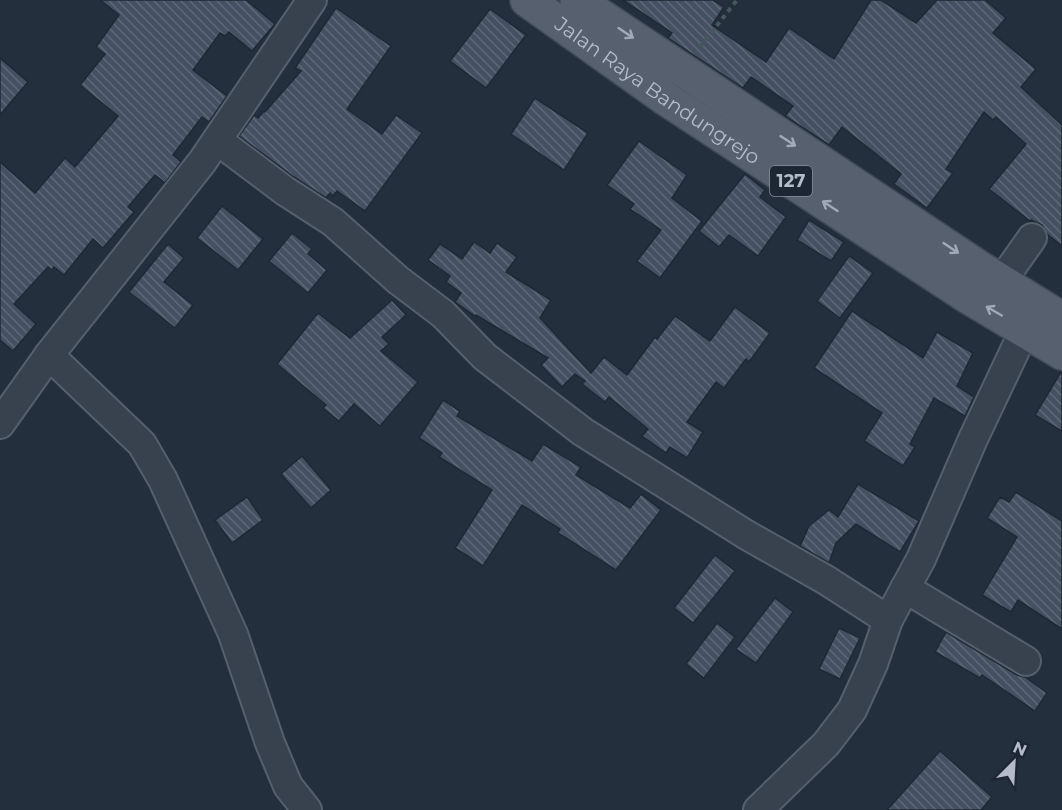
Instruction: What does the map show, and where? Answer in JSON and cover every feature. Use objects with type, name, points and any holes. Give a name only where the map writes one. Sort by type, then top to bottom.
[{"type":"main road","name":"Jalan Raya Bandungrejo","points":[[577,0],[982,282],[1025,329],[1062,353]]},
{"type":"main road","name":"Jalan Raya Bandungrejo","points":[[534,2],[666,99],[982,282],[1062,319]]},
{"type":"street","points":[[0,424],[49,356],[157,221],[217,140],[312,0]]},
{"type":"street","points":[[217,140],[285,191],[333,222],[398,280],[443,314],[485,357],[583,432],[745,534],[826,580],[888,620]]},
{"type":"street","points":[[982,282],[1032,238]]},
{"type":"street","points":[[758,810],[826,744],[852,710],[873,664],[888,620],[921,559],[1025,329]]},
{"type":"street","points":[[49,356],[142,444],[163,480],[232,634],[270,743],[298,806]]},
{"type":"street","points":[[905,588],[1026,661]]},
{"type":"path","points":[[681,71],[737,0]]},
{"type":"building","points":[[100,0],[246,0],[275,24],[252,51],[229,32],[225,36],[220,33],[193,70],[227,96],[209,122],[202,117],[173,155],[181,162],[165,183],[155,175],[128,207],[134,212],[103,248],[93,239],[64,275],[54,267],[52,270],[48,267],[14,304],[36,324],[13,351],[0,340],[0,162],[35,193],[65,158],[75,167],[118,116],[80,85],[105,54],[96,47],[119,15]]},
{"type":"building","points":[[623,0],[713,0],[724,7],[712,25],[766,62],[789,28],[834,59],[871,0],[881,0],[916,23],[937,0],[985,0],[1006,18],[993,33],[1036,69],[1021,87],[1062,125],[1062,246],[1047,234],[1042,225],[1030,221],[989,189],[1026,144],[996,117],[993,120],[984,112],[946,169],[953,173],[927,208],[894,184],[901,174],[842,127],[829,145],[785,116],[793,106],[751,77],[743,88],[668,38],[672,33]]},
{"type":"building","points":[[336,8],[391,46],[347,109],[382,134],[396,115],[422,133],[365,211],[337,191],[333,196],[330,193],[326,198],[239,136],[254,115],[258,118],[265,112],[301,71],[295,68]]},
{"type":"building","points":[[490,9],[526,35],[486,88],[450,61]]},
{"type":"building","points":[[0,58],[28,82],[0,115]]},
{"type":"building","points":[[535,98],[588,133],[564,170],[511,134]]},
{"type":"building","points":[[639,141],[687,175],[672,198],[702,221],[660,278],[637,261],[661,230],[630,209],[634,204],[607,185]]},
{"type":"building","points":[[745,174],[765,190],[760,197],[786,217],[758,256],[729,235],[719,247],[699,231]]},
{"type":"building","points":[[222,206],[263,239],[238,270],[197,238]]},
{"type":"building","points":[[809,220],[844,242],[831,261],[797,240]]},
{"type":"building","points":[[292,233],[312,249],[308,254],[327,270],[308,293],[269,261]]},
{"type":"building","points":[[474,242],[490,253],[497,243],[517,257],[506,272],[551,300],[540,318],[591,373],[604,357],[627,375],[655,337],[657,339],[675,316],[710,341],[735,307],[770,333],[749,362],[746,359],[724,388],[716,382],[687,422],[703,432],[687,458],[670,447],[666,453],[642,436],[648,429],[609,397],[605,402],[582,384],[585,381],[575,374],[562,387],[541,365],[548,358],[455,302],[461,293],[446,282],[450,276],[428,260],[440,244],[462,259]]},
{"type":"building","points":[[168,244],[184,258],[164,282],[193,305],[175,328],[129,292]]},
{"type":"building","points":[[849,256],[873,273],[840,318],[817,301]]},
{"type":"building","points":[[392,300],[406,315],[382,337],[389,344],[381,351],[418,382],[380,426],[354,404],[339,421],[323,408],[326,405],[277,364],[318,313],[350,338]]},
{"type":"building","points":[[852,311],[923,358],[937,332],[973,353],[957,386],[974,397],[965,416],[934,398],[910,444],[915,447],[903,466],[864,441],[882,413],[814,368]]},
{"type":"building","points":[[1062,372],[1062,431],[1035,415]]},
{"type":"building","points":[[443,400],[460,411],[457,416],[532,461],[543,444],[581,467],[576,475],[630,508],[641,494],[661,510],[616,570],[558,533],[560,529],[522,505],[483,566],[455,548],[492,490],[439,457],[442,453],[419,438]]},
{"type":"building","points":[[302,456],[331,490],[311,508],[281,474]]},
{"type":"building","points":[[858,484],[919,521],[900,552],[856,524],[836,543],[829,563],[800,546],[809,526],[829,510],[838,517]]},
{"type":"building","points":[[1016,492],[1062,521],[1062,629],[1018,600],[1011,612],[982,595],[1017,537],[987,518],[1000,497],[1009,502]]},
{"type":"building","points":[[247,497],[263,520],[232,543],[215,520]]},
{"type":"building","points":[[715,555],[735,571],[693,623],[674,608]]},
{"type":"building","points":[[775,598],[793,612],[756,663],[736,649]]},
{"type":"building","points":[[717,623],[735,637],[704,678],[686,664]]},
{"type":"building","points":[[839,628],[860,638],[840,679],[819,669]]},
{"type":"building","points":[[946,632],[1017,675],[1025,677],[1047,693],[1035,711],[982,675],[980,678],[935,652]]},
{"type":"building","points":[[940,751],[992,797],[981,810],[887,810]]}]
